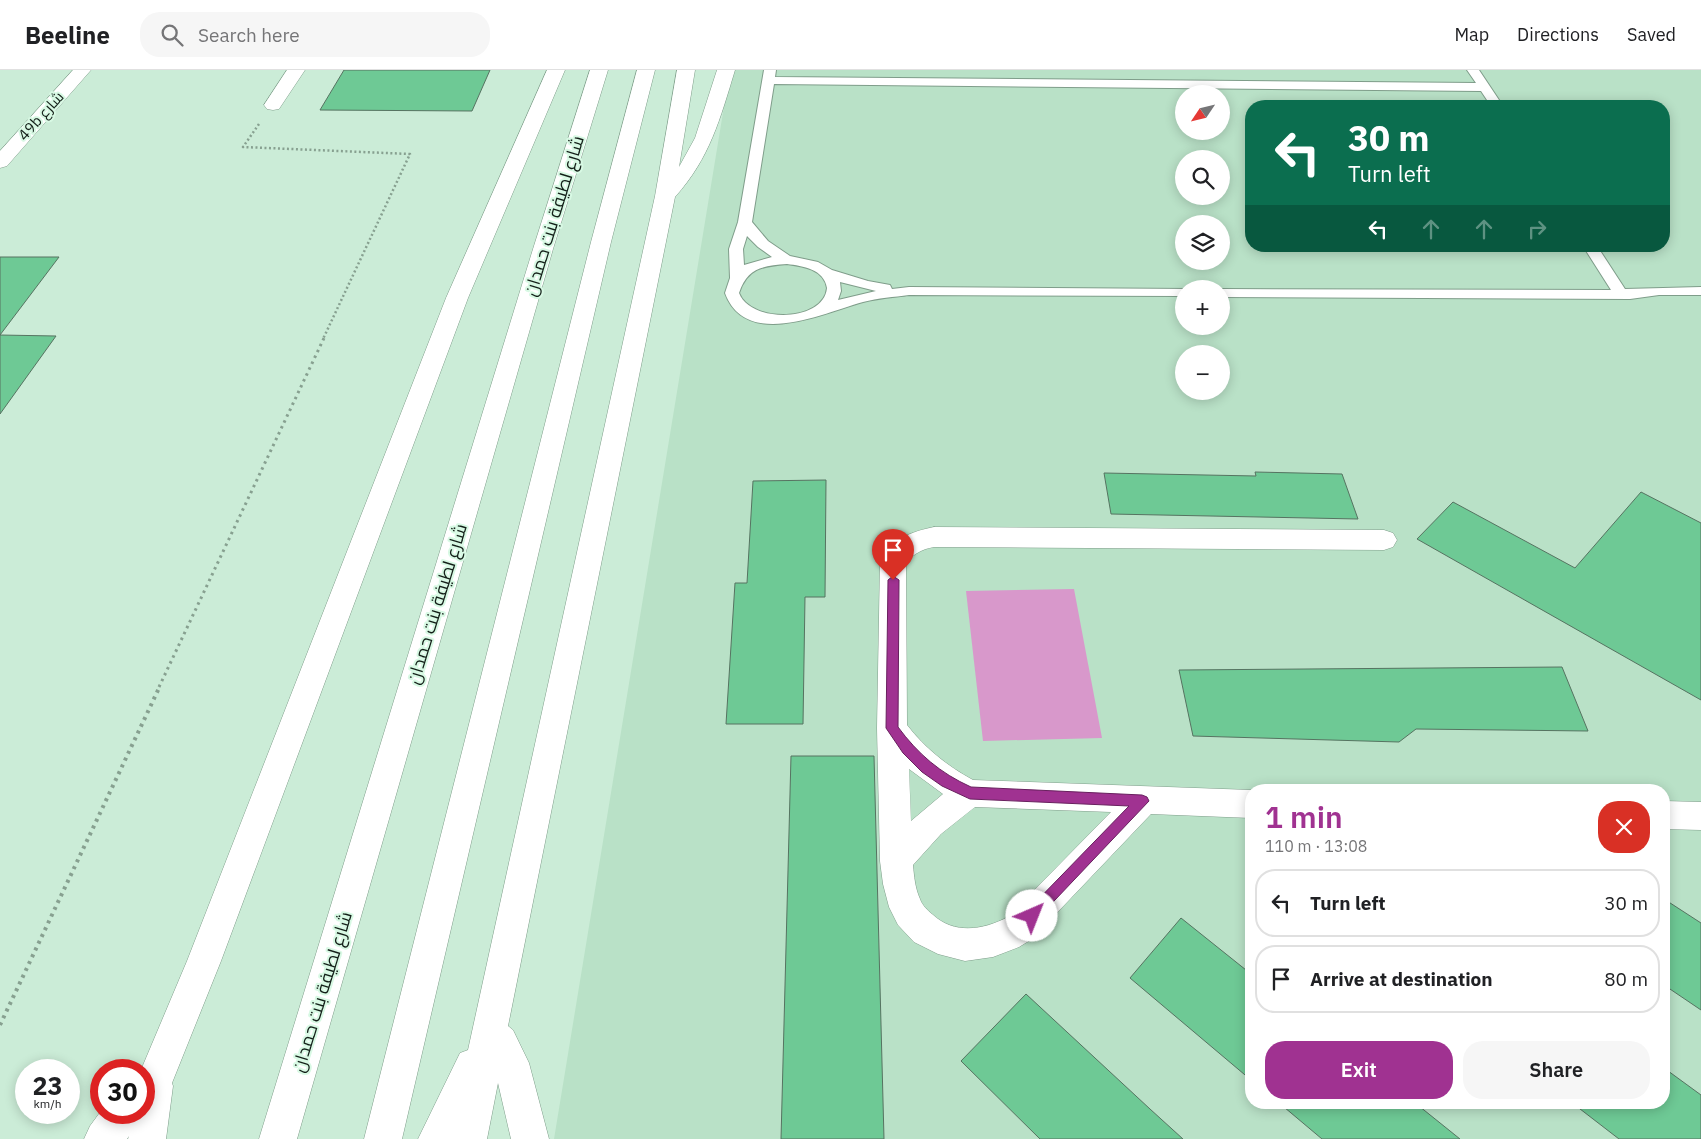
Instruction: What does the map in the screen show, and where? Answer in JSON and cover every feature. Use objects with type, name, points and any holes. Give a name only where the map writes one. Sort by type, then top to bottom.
[{"type":"street","name":"49b شارع","points":[[0,162],[82,70]]},
{"type":"street","points":[[273,105],[296,70]]},
{"type":"street","points":[[155,1069],[208,952],[457,298],[556,70]]},
{"type":"street","name":"شارع لطيفة بنت حمدان","points":[[278,1139],[543,249],[599,70]]},
{"type":"street","points":[[383,1139],[601,242],[646,70]]},
{"type":"street","points":[[468,1139],[665,196],[686,70]]},
{"type":"street","points":[[665,196],[679,182],[699,154],[714,115],[726,70]]},
{"type":"street","points":[[1142,801],[1020,928],[1005,938],[988,944],[951,943],[929,934],[913,919],[898,881],[896,861],[892,728],[893,561],[899,552],[908,544],[920,539],[944,537],[1384,540]]},
{"type":"street","points":[[892,728],[907,749],[927,768],[947,782],[970,793],[1245,804]]},
{"type":"street","points":[[896,861],[928,823],[970,793]]},
{"type":"street","points":[[1670,815],[1701,816]]},
{"type":"street","points":[[437,1139],[489,1033]]},
{"type":"street","points":[[489,1033],[500,1044],[511,1064],[530,1139]]},
{"type":"street","points":[[103,1139],[115,1124]]},
{"type":"street","points":[[131,1139],[137,1124]]},
{"type":"street","points":[[147,1139],[148,1124]]},
{"type":"lane","points":[[1107,70],[1111,82]]},
{"type":"lane","points":[[1473,70],[1493,100]]},
{"type":"lane","points":[[1389,71],[1396,87]]},
{"type":"lane","points":[[1175,292],[909,291],[864,296],[795,320],[763,319],[749,314],[739,306],[733,297],[732,288],[736,278],[736,249],[745,222],[769,75],[1484,87]]},
{"type":"lane","points":[[745,222],[750,233],[760,243],[787,260]]},
{"type":"lane","points":[[1594,252],[1622,294],[1701,304]]},
{"type":"lane","points":[[736,278],[745,270],[757,264],[787,260],[803,261],[816,266],[826,273],[833,282],[834,291],[831,300],[823,309]]},
{"type":"lane","points":[[826,273],[866,285],[909,291]]},
{"type":"lane","points":[[1230,293],[1622,294],[1659,291],[1701,291]]},
{"type":"path","points":[[0,1025],[410,154],[243,147],[273,105]]},
{"type":"shaded area","points":[[730,70],[1701,70],[1701,1139],[554,1139]]},
{"type":"shaded area","points":[[1074,589],[1102,738],[983,741],[966,591]]},
{"type":"building","points":[[344,70],[490,70],[472,111],[320,110]]},
{"type":"building","points":[[0,257],[59,257],[0,335]]},
{"type":"building","points":[[0,335],[56,336],[0,414]]},
{"type":"building","points":[[1255,472],[1342,474],[1358,519],[1111,514],[1104,473],[1256,476]]},
{"type":"building","points":[[826,480],[825,597],[805,597],[803,724],[726,724],[735,583],[747,583],[753,481]]},
{"type":"building","points":[[1641,492],[1701,523],[1701,700],[1417,539],[1453,502],[1575,568]]},
{"type":"building","points":[[1562,667],[1588,731],[1416,729],[1399,742],[1193,736],[1179,670]]},
{"type":"building","points":[[791,756],[874,756],[884,1139],[781,1139]]},
{"type":"building","points":[[1670,903],[1701,923],[1701,1010],[1670,989]]},
{"type":"building","points":[[1181,918],[1245,969],[1245,1075],[1130,978]]},
{"type":"building","points":[[1026,994],[1183,1139],[1040,1139],[961,1061]]},
{"type":"building","points":[[1670,1072],[1701,1095],[1701,1139],[1619,1139],[1580,1109],[1670,1109]]},
{"type":"building","points":[[1286,1109],[1423,1109],[1460,1139],[1322,1139]]},
{"type":"route","points":[[893,580],[892,728],[907,749],[927,768],[947,782],[970,793],[1142,801],[1032,916]]}]
